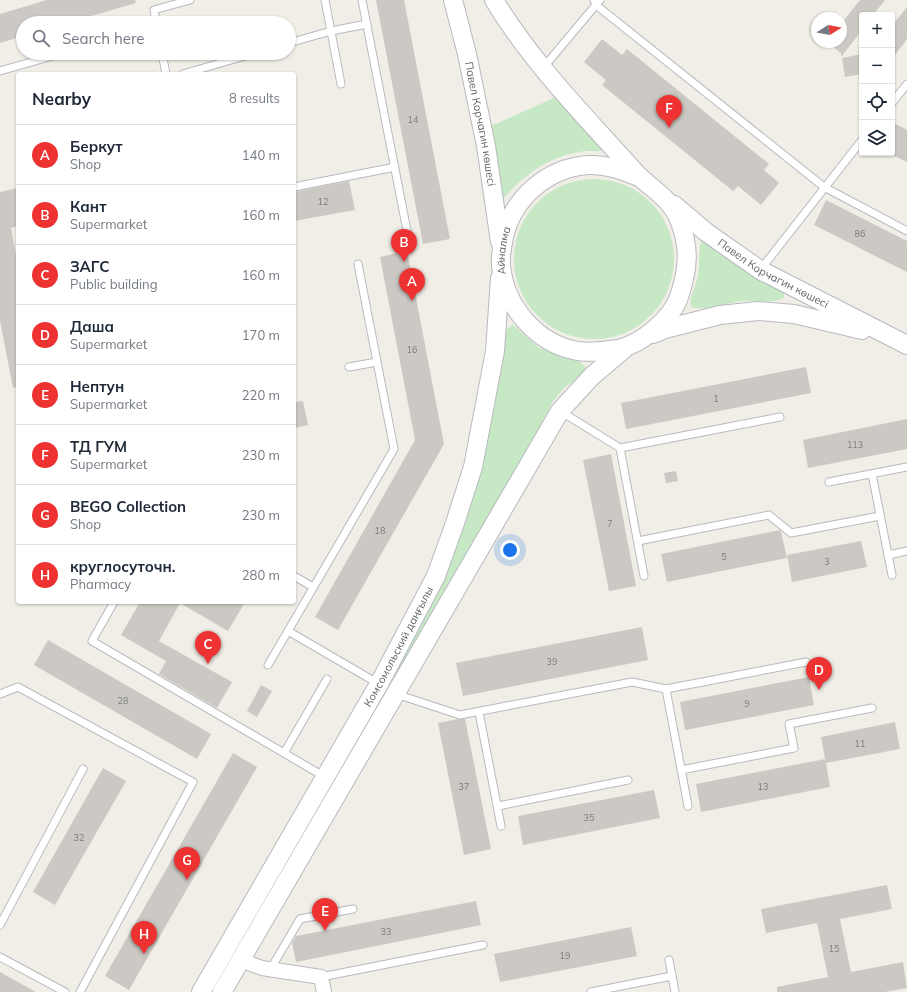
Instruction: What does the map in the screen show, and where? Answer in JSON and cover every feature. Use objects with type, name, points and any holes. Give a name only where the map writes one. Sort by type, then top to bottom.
[{"type":"street","name":"Павел Корчагин көшесі","points":[[453,0],[467,54],[486,146],[501,258]]},
{"type":"street","points":[[494,0],[504,17],[542,68],[639,176]]},
{"type":"street","name":"Айналма","points":[[588,165],[615,167],[639,176],[666,198],[680,220],[687,246],[687,273],[679,298],[665,320],[645,338],[625,347],[601,352],[577,351],[553,343],[533,330],[517,311],[506,290],[501,258],[507,224],[520,201],[539,183],[562,170],[588,165]]},
{"type":"street","name":"Павел Корчагин көшесі","points":[[666,198],[706,232],[760,270],[907,346]]},
{"type":"street","name":"Комсомольский даңғылы","points":[[201,992],[379,684],[436,576],[473,467],[495,350],[501,258]]},
{"type":"street","name":"Павел Корчагин көшесі","points":[[645,338],[665,329],[720,315],[758,311],[794,314],[888,336]]},
{"type":"street","name":"Комсомольский даңғылы","points":[[222,992],[560,411],[592,376],[625,347]]},
{"type":"street","points":[[225,952],[240,960],[262,968],[321,977],[324,992]]},
{"type":"lane","points":[[155,16],[154,10],[190,0]]},
{"type":"lane","points":[[325,0],[341,84]]},
{"type":"lane","points":[[362,0],[409,241]]},
{"type":"lane","points":[[542,68],[597,2],[824,187],[907,231]]},
{"type":"lane","points":[[296,41],[331,31],[367,24]]},
{"type":"lane","points":[[0,71],[38,60]]},
{"type":"lane","points":[[163,60],[166,72]]},
{"type":"lane","points":[[190,72],[231,60]]},
{"type":"lane","points":[[895,100],[906,87]]},
{"type":"lane","points":[[760,270],[859,144]]},
{"type":"lane","points":[[296,187],[395,168]]},
{"type":"lane","points":[[268,665],[394,449],[358,264]]},
{"type":"lane","points":[[349,367],[377,362]]},
{"type":"lane","points":[[560,411],[620,448],[780,417]]},
{"type":"lane","points":[[620,448],[644,576]]},
{"type":"lane","points":[[829,482],[907,467]]},
{"type":"lane","points":[[872,474],[892,575]]},
{"type":"lane","points":[[638,541],[769,515],[791,533],[880,516]]},
{"type":"lane","points":[[888,555],[907,551]]},
{"type":"lane","points":[[296,577],[313,587]]},
{"type":"lane","points":[[113,604],[92,641],[325,777]]},
{"type":"lane","points":[[288,631],[379,684]]},
{"type":"lane","points":[[396,694],[460,715],[632,682],[666,689],[806,662]]},
{"type":"lane","points":[[284,753],[326,679]]},
{"type":"lane","points":[[0,694],[18,687],[193,782],[80,992]]},
{"type":"lane","points":[[666,689],[688,806]]},
{"type":"lane","points":[[681,770],[794,748],[789,724],[872,708]]},
{"type":"lane","points":[[479,712],[502,826]]},
{"type":"lane","points":[[0,925],[84,769]]},
{"type":"lane","points":[[498,806],[628,780]]},
{"type":"lane","points":[[270,970],[300,919],[352,909]]},
{"type":"lane","points":[[321,977],[483,945]]},
{"type":"lane","points":[[0,957],[65,992]]},
{"type":"lane","points":[[669,960],[675,992]]},
{"type":"lane","points":[[591,992],[672,976]]},
{"type":"green space","points":[[558,96],[605,151],[586,151],[574,153],[562,156],[540,166],[521,180],[504,198],[500,191],[491,126]]},
{"type":"green space","points":[[594,179],[625,185],[645,197],[656,208],[668,228],[674,259],[668,290],[656,310],[645,321],[625,333],[594,339],[563,333],[543,321],[532,310],[520,290],[514,259],[520,228],[532,208],[543,197],[563,185]]},
{"type":"green space","points":[[708,239],[784,292],[784,298],[774,301],[737,302],[703,308],[691,307],[692,295],[698,276],[701,241]]},
{"type":"green space","points":[[513,325],[539,348],[575,358],[586,367],[582,376],[565,387],[553,401],[526,453],[448,584],[382,700],[377,697],[427,608],[502,332]]},
{"type":"building","points":[[47,0],[135,0],[136,3],[91,16],[16,16],[16,38],[0,43],[0,14]]},
{"type":"building","points":[[376,0],[404,0],[450,239],[423,244]]},
{"type":"building","points":[[860,0],[885,0],[875,12],[859,12],[859,34],[841,57],[841,53],[835,48],[847,48],[847,16]]},
{"type":"building","points":[[907,7],[907,39],[895,55],[895,48],[895,22]]},
{"type":"building","points":[[602,39],[622,55],[627,49],[769,164],[764,170],[779,183],[761,205],[738,186],[733,191],[602,85],[606,80],[584,62]]},
{"type":"building","points":[[859,55],[859,75],[845,77],[842,58]]},
{"type":"building","points":[[895,124],[907,130],[907,162],[894,156]]},
{"type":"building","points":[[349,181],[355,210],[296,221],[296,192]]},
{"type":"building","points":[[16,188],[16,227],[11,228],[16,255],[16,387],[13,388],[0,321],[0,192]]},
{"type":"building","points":[[826,200],[907,241],[907,272],[814,225]]},
{"type":"building","points":[[407,251],[444,444],[338,630],[315,617],[415,440],[380,257]]},
{"type":"building","points":[[806,367],[811,393],[626,429],[621,403]]},
{"type":"building","points":[[303,401],[308,425],[296,428],[296,402]]},
{"type":"building","points":[[907,419],[907,449],[808,468],[803,440]]},
{"type":"building","points":[[611,454],[636,586],[609,591],[583,460]]},
{"type":"building","points":[[676,471],[678,481],[666,483],[664,473]]},
{"type":"building","points":[[780,530],[787,558],[667,582],[661,554]]},
{"type":"building","points":[[861,541],[867,567],[792,582],[787,555]]},
{"type":"building","points":[[139,604],[179,604],[159,641],[232,682],[217,708],[159,674],[166,661],[121,635]]},
{"type":"building","points":[[182,604],[244,604],[228,631]]},
{"type":"building","points":[[642,627],[648,660],[463,696],[456,663]]},
{"type":"building","points":[[48,640],[211,734],[197,759],[34,665]]},
{"type":"building","points":[[809,677],[814,705],[685,730],[680,702]]},
{"type":"building","points":[[261,685],[272,691],[257,717],[247,711]]},
{"type":"building","points":[[465,719],[491,849],[464,855],[438,723]]},
{"type":"building","points":[[895,722],[900,749],[826,763],[830,787],[701,812],[696,784],[825,759],[821,737]]},
{"type":"building","points":[[233,753],[257,767],[129,990],[105,976]]},
{"type":"building","points":[[103,768],[126,781],[55,905],[33,892]]},
{"type":"building","points":[[654,790],[660,818],[523,845],[518,816]]},
{"type":"building","points":[[887,885],[892,909],[840,919],[851,972],[903,962],[907,988],[885,992],[777,992],[777,987],[828,977],[817,923],[766,933],[761,909]]},
{"type":"building","points":[[476,901],[481,925],[296,962],[292,943],[296,936]]},
{"type":"building","points":[[631,927],[637,956],[500,982],[494,954]]},
{"type":"building","points":[[0,972],[36,992],[0,992]]},
{"type":"place","name":"ТД ГУМ","points":[[669,128]]},
{"type":"place","name":"Кант","points":[[404,262]]},
{"type":"place","name":"Беркут","points":[[412,301]]},
{"type":"place","name":"ЗАГС","points":[[208,664]]},
{"type":"place","name":"Даша","points":[[819,690]]},
{"type":"place","name":"BEGO Collection","points":[[187,880]]},
{"type":"place","name":"Нептун","points":[[325,931]]},
{"type":"place","name":"круглосуточн.","points":[[144,954]]}]
